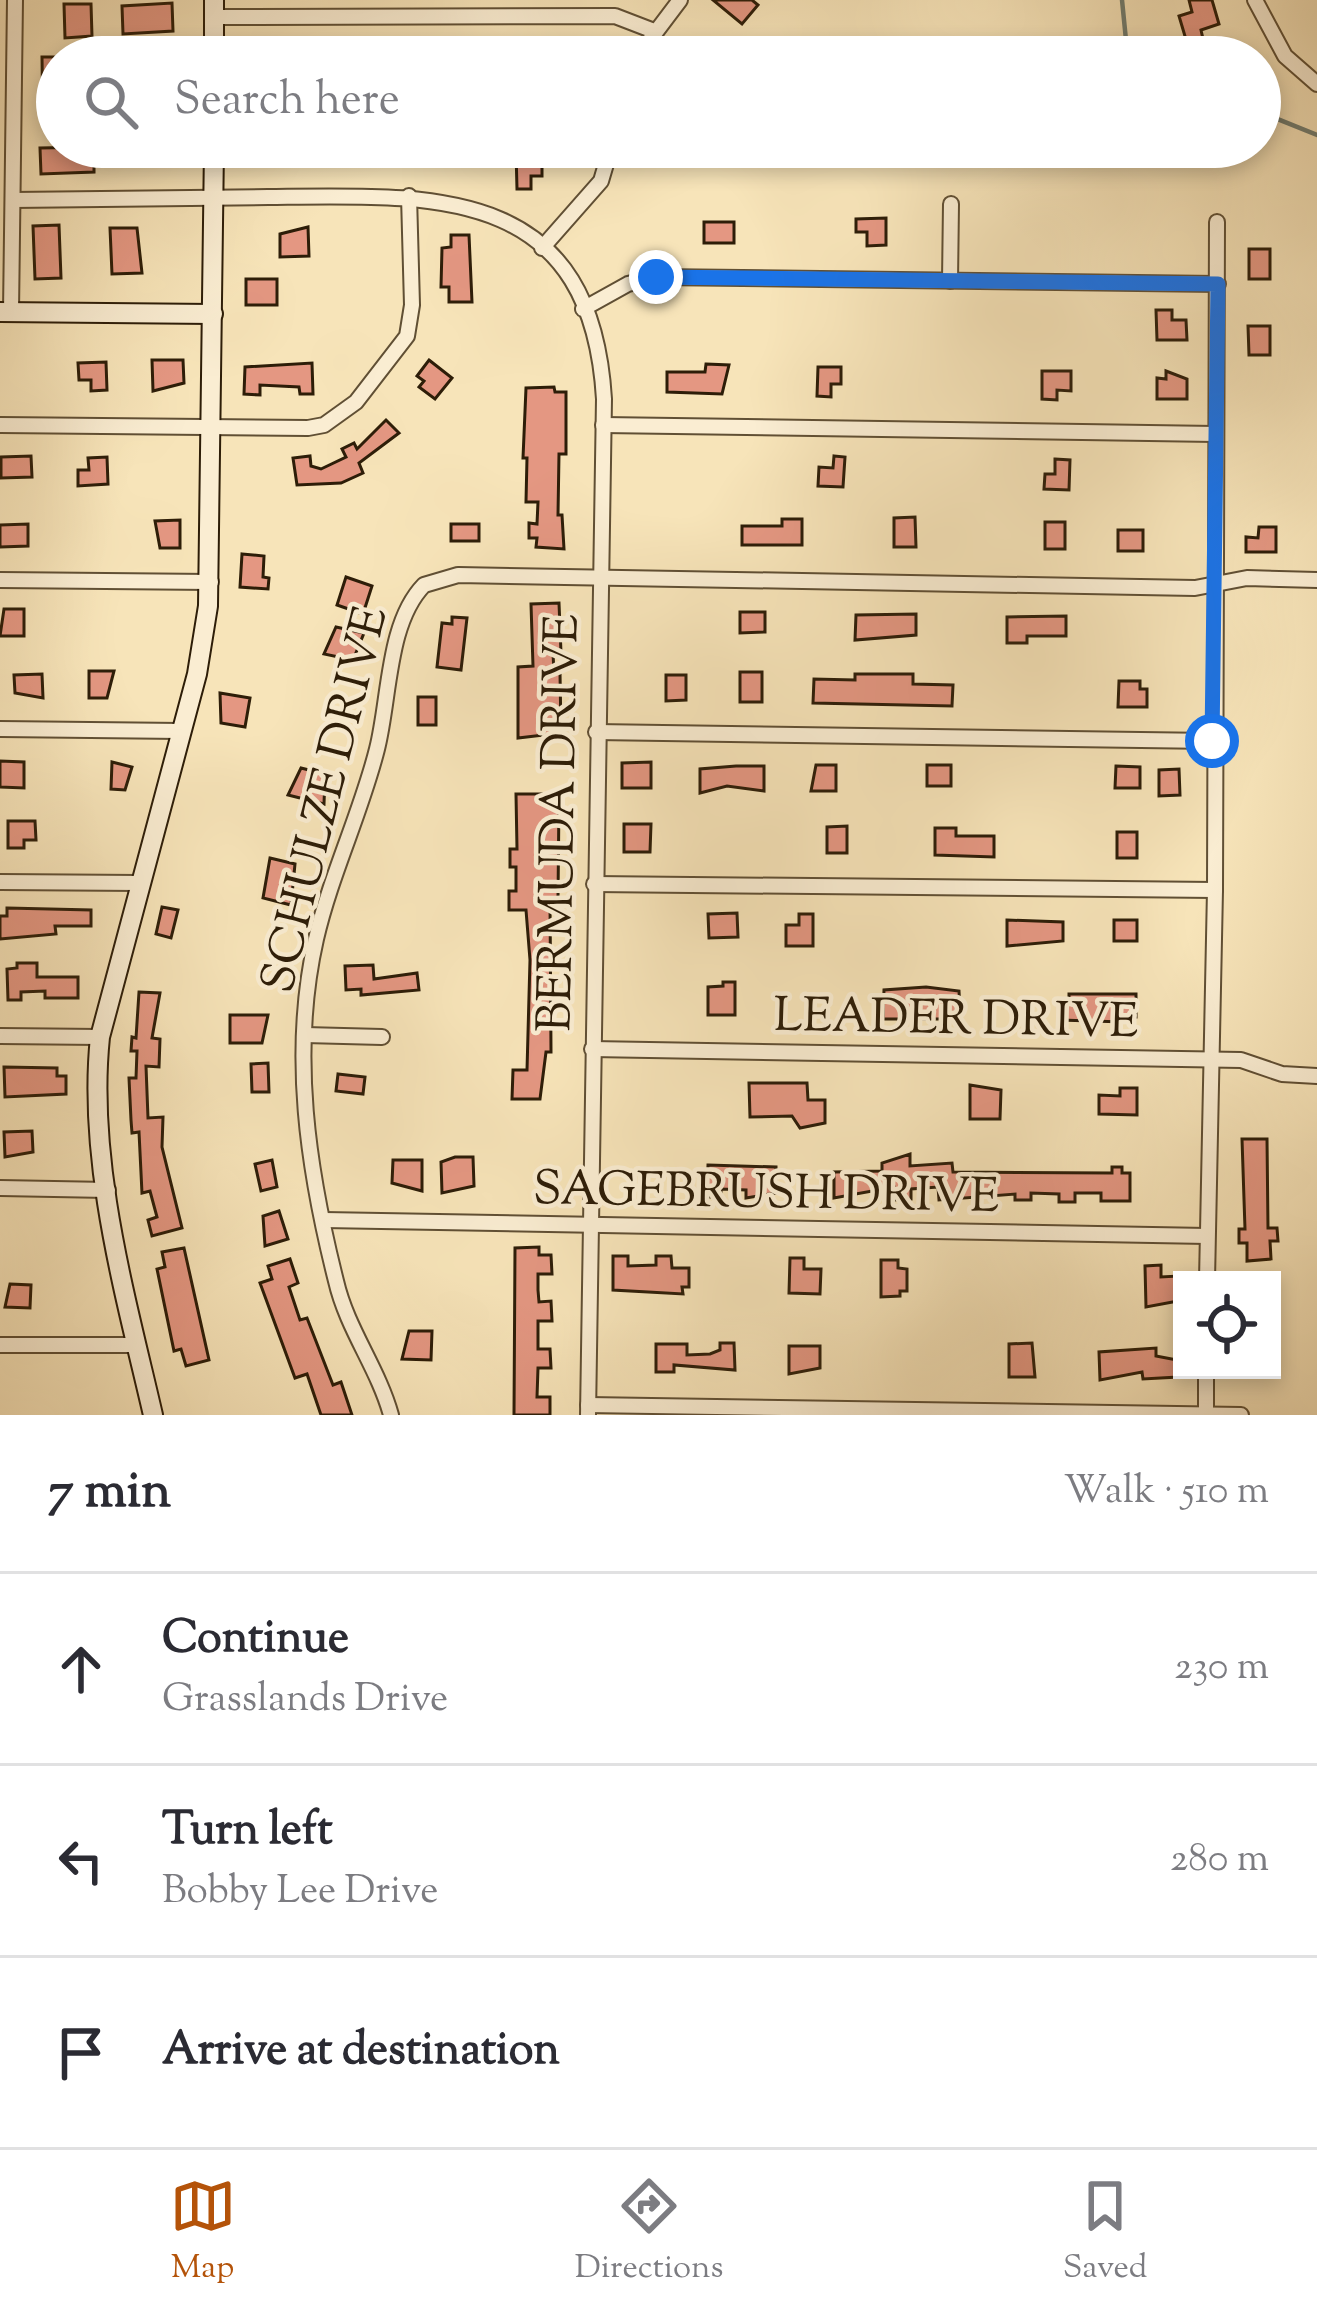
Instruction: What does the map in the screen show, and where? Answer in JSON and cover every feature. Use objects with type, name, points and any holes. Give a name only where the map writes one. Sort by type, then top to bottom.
[{"type":"street","points":[[15,0],[13,200],[6,312],[213,314]]},
{"type":"street","points":[[651,36],[680,0]]},
{"type":"street","points":[[1255,0],[1274,36]]},
{"type":"street","points":[[214,8],[615,16],[654,31]]},
{"type":"street","points":[[1281,49],[1317,84]]},
{"type":"street","points":[[153,1415],[108,1190],[95,1079],[100,1036],[197,674],[211,582],[214,168]]},
{"type":"street","points":[[542,248],[601,181],[605,168]]},
{"type":"street","points":[[0,425],[308,428],[324,424],[356,402],[407,336],[409,196]]},
{"type":"street","name":"BERMUDA DRIVE","points":[[13,200],[409,196],[481,208],[523,230],[562,267],[583,309],[602,377],[603,424],[588,1410]]},
{"type":"street","points":[[950,281],[951,204]]},
{"type":"street","points":[[1207,1271],[1215,890],[1217,222]]},
{"type":"street","points":[[583,309],[628,284],[656,277],[1218,284]]},
{"type":"street","points":[[603,424],[1215,434]]},
{"type":"street","name":"SCHULZE DRIVE","points":[[391,1415],[344,1307],[324,1220],[308,1140],[305,1035],[317,936],[369,778],[404,617],[414,595],[439,578],[458,575],[1215,584],[1247,578],[1317,580]]},
{"type":"street","points":[[0,580],[211,582]]},
{"type":"street","points":[[0,729],[181,731]]},
{"type":"street","points":[[596,732],[1212,741]]},
{"type":"street","points":[[0,882],[139,883]]},
{"type":"street","points":[[594,884],[1215,890]]},
{"type":"street","points":[[305,1035],[382,1037]]},
{"type":"street","points":[[0,1036],[100,1036]]},
{"type":"street","name":"LEADER DRIVE","points":[[592,1049],[1241,1060],[1282,1074],[1317,1076]]},
{"type":"street","points":[[0,1188],[108,1190]]},
{"type":"street","name":"SAGEBRUSH DRIVE","points":[[324,1220],[1207,1236]]},
{"type":"street","points":[[0,1345],[136,1345]]},
{"type":"street","points":[[1206,1379],[1206,1414]]},
{"type":"street","points":[[588,1410],[1241,1415]]},
{"type":"building","points":[[713,0],[752,0],[758,5],[742,24]]},
{"type":"building","points":[[1189,0],[1212,0],[1219,24],[1201,30],[1202,36],[1185,36],[1179,16],[1192,12]]},
{"type":"building","points":[[172,3],[173,31],[123,34],[122,6]]},
{"type":"building","points":[[64,4],[91,4],[92,36],[65,36]]},
{"type":"building","points":[[41,168],[94,168],[94,172],[41,174]]},
{"type":"building","points":[[516,168],[542,168],[542,176],[531,176],[531,189],[517,189]]},
{"type":"building","points":[[886,218],[886,245],[867,246],[867,232],[856,232],[856,219]]},
{"type":"building","points":[[704,222],[734,222],[734,243],[704,243]]},
{"type":"building","points":[[59,225],[61,278],[35,279],[33,226]]},
{"type":"building","points":[[308,227],[309,256],[280,257],[280,234]]},
{"type":"building","points":[[110,228],[137,228],[142,273],[112,274]]},
{"type":"building","points":[[451,235],[469,235],[472,302],[449,302],[449,287],[441,287],[442,248],[451,247]]},
{"type":"building","points":[[1249,249],[1270,249],[1270,279],[1249,279]]},
{"type":"building","points":[[246,279],[277,279],[277,305],[246,305]]},
{"type":"building","points":[[1156,310],[1172,310],[1172,320],[1186,320],[1187,340],[1157,340]]},
{"type":"building","points":[[1248,326],[1270,326],[1270,355],[1249,355]]},
{"type":"building","points":[[152,360],[183,360],[184,383],[153,391]]},
{"type":"building","points":[[429,360],[452,378],[435,399],[419,387],[424,381],[417,376]]},
{"type":"building","points":[[106,362],[107,390],[91,391],[91,380],[79,380],[78,363]]},
{"type":"building","points":[[312,363],[313,394],[300,394],[299,387],[260,385],[260,395],[244,394],[245,367]]},
{"type":"building","points":[[706,364],[729,365],[722,394],[667,392],[667,372],[705,372]]},
{"type":"building","points":[[818,367],[841,367],[841,384],[831,384],[831,397],[817,396]]},
{"type":"building","points":[[1042,371],[1071,371],[1071,391],[1057,390],[1057,400],[1042,399]]},
{"type":"building","points":[[1166,371],[1187,379],[1187,399],[1157,399],[1157,378],[1166,379]]},
{"type":"building","points":[[554,387],[555,392],[566,392],[566,454],[559,454],[558,515],[562,515],[564,549],[536,547],[537,538],[529,538],[529,523],[537,524],[538,502],[526,502],[527,458],[523,458],[526,388]]},
{"type":"building","points":[[386,420],[399,433],[359,463],[363,473],[341,483],[297,485],[293,458],[310,456],[311,466],[321,469],[346,457],[342,449],[354,443],[357,449]]},
{"type":"building","points":[[31,456],[32,477],[1,478],[1,457]]},
{"type":"building","points":[[834,456],[845,457],[843,487],[818,486],[819,467],[833,468]]},
{"type":"building","points":[[107,457],[108,484],[78,486],[78,470],[89,470],[88,458]]},
{"type":"building","points":[[1055,459],[1070,460],[1069,490],[1044,489],[1045,474],[1055,474]]},
{"type":"building","points":[[915,517],[916,547],[894,547],[894,518]]},
{"type":"building","points":[[782,519],[802,519],[802,545],[742,545],[742,526],[782,526]]},
{"type":"building","points":[[180,520],[180,548],[160,548],[155,521]]},
{"type":"building","points":[[1045,522],[1065,522],[1065,549],[1045,549]]},
{"type":"building","points":[[28,524],[28,546],[0,547],[0,525]]},
{"type":"building","points":[[451,524],[479,524],[479,541],[451,541]]},
{"type":"building","points":[[1259,527],[1276,527],[1276,552],[1246,552],[1246,537],[1258,538]]},
{"type":"building","points":[[1118,530],[1143,530],[1143,551],[1118,551]]},
{"type":"building","points":[[242,554],[264,556],[268,589],[240,587]]},
{"type":"building","points":[[346,577],[372,586],[363,614],[337,605]]},
{"type":"building","points":[[559,603],[561,653],[553,653],[554,673],[560,673],[561,733],[518,738],[518,667],[533,666],[531,604]]},
{"type":"building","points":[[4,609],[24,609],[24,636],[0,636]]},
{"type":"building","points":[[740,612],[765,612],[765,632],[740,633]]},
{"type":"building","points":[[916,614],[916,635],[855,640],[856,615]]},
{"type":"building","points":[[1066,616],[1066,636],[1027,636],[1027,643],[1007,643],[1007,617]]},
{"type":"building","points":[[452,617],[467,618],[461,670],[437,667],[442,623],[452,624]]},
{"type":"building","points":[[336,627],[364,633],[353,660],[324,654]]},
{"type":"building","points":[[89,671],[114,671],[107,698],[89,698]]},
{"type":"building","points":[[740,672],[762,672],[762,702],[740,702]]},
{"type":"building","points":[[42,674],[43,698],[15,693],[14,675]]},
{"type":"building","points":[[855,674],[913,674],[913,684],[953,685],[952,706],[813,703],[814,679],[855,680]]},
{"type":"building","points":[[666,675],[686,675],[686,700],[666,701]]},
{"type":"building","points":[[1119,681],[1140,681],[1140,689],[1147,689],[1147,707],[1118,707]]},
{"type":"building","points":[[220,693],[250,698],[245,727],[221,723]]},
{"type":"building","points":[[418,697],[436,697],[436,725],[418,725]]},
{"type":"building","points":[[0,761],[24,762],[24,788],[0,787]]},
{"type":"building","points":[[112,762],[132,767],[125,790],[111,789]]},
{"type":"building","points":[[651,762],[651,788],[622,788],[622,763]]},
{"type":"building","points":[[816,765],[836,765],[836,791],[811,791]]},
{"type":"building","points":[[927,765],[951,765],[951,786],[927,786]]},
{"type":"building","points":[[764,766],[764,791],[727,786],[700,793],[700,769]]},
{"type":"building","points":[[1116,766],[1140,767],[1140,788],[1115,788]]},
{"type":"building","points":[[301,768],[325,774],[324,804],[288,795]]},
{"type":"building","points":[[1179,769],[1180,795],[1159,796],[1159,770]]},
{"type":"building","points":[[516,794],[551,794],[551,800],[559,800],[558,898],[550,898],[551,1052],[546,1052],[540,1099],[512,1099],[513,1070],[527,1070],[530,960],[526,910],[509,910],[509,891],[516,891],[510,849],[517,849]]},
{"type":"building","points":[[8,821],[35,821],[36,840],[24,840],[24,848],[8,848]]},
{"type":"building","points":[[624,824],[651,824],[650,852],[624,852]]},
{"type":"building","points":[[847,826],[847,853],[827,853],[827,827]]},
{"type":"building","points":[[935,828],[956,828],[956,836],[994,836],[994,857],[935,855]]},
{"type":"building","points":[[1117,832],[1137,832],[1137,858],[1117,858]]},
{"type":"building","points":[[270,858],[295,864],[291,905],[263,898]]},
{"type":"building","points":[[162,907],[178,910],[171,938],[156,934]]},
{"type":"building","points":[[7,908],[91,910],[91,926],[55,926],[56,934],[0,939],[0,916],[7,916]]},
{"type":"building","points":[[737,913],[738,937],[709,938],[708,914]]},
{"type":"building","points":[[799,914],[813,914],[813,946],[786,946],[786,925],[799,925]]},
{"type":"building","points":[[1007,920],[1063,922],[1063,941],[1007,946]]},
{"type":"building","points":[[1114,920],[1137,920],[1137,941],[1114,941]]},
{"type":"building","points":[[17,963],[37,963],[37,977],[78,977],[78,998],[45,998],[45,991],[21,992],[21,1000],[8,1000],[7,969],[17,968]]},
{"type":"building","points":[[373,965],[374,979],[417,973],[419,990],[361,995],[361,989],[346,990],[345,966]]},
{"type":"building","points":[[723,982],[735,982],[735,1015],[708,1015],[708,987],[723,986]]},
{"type":"building","points":[[884,990],[959,991],[960,1012],[944,1013],[944,1019],[883,1019]]},
{"type":"building","points":[[139,992],[160,993],[152,1038],[160,1039],[159,1067],[146,1066],[148,1118],[163,1117],[162,1147],[182,1228],[152,1236],[148,1220],[157,1217],[150,1191],[142,1193],[139,1132],[132,1133],[131,1120],[129,1078],[136,1078],[137,1051],[131,1051]]},
{"type":"building","points":[[1069,994],[1136,994],[1136,1017],[1123,1017],[1123,1022],[1060,1020],[1060,999],[1069,999]]},
{"type":"building","points":[[230,1015],[268,1015],[262,1043],[230,1043]]},
{"type":"building","points":[[268,1063],[269,1092],[252,1092],[251,1064]]},
{"type":"building","points":[[4,1067],[57,1068],[57,1076],[66,1076],[66,1094],[5,1097]]},
{"type":"building","points":[[338,1074],[365,1077],[363,1094],[336,1091]]},
{"type":"building","points":[[749,1083],[807,1083],[808,1100],[825,1100],[825,1123],[800,1128],[792,1116],[750,1117]]},
{"type":"building","points":[[970,1085],[1001,1090],[1000,1119],[970,1119]]},
{"type":"building","points":[[1120,1088],[1137,1088],[1137,1115],[1099,1114],[1099,1095],[1120,1096]]},
{"type":"building","points":[[32,1131],[33,1152],[5,1157],[4,1132]]},
{"type":"building","points":[[1242,1139],[1267,1139],[1268,1228],[1277,1228],[1278,1241],[1270,1241],[1271,1259],[1247,1261],[1247,1243],[1239,1243],[1239,1229],[1245,1229]]},
{"type":"building","points":[[910,1154],[910,1166],[952,1163],[953,1172],[1112,1173],[1112,1167],[1122,1167],[1122,1173],[1130,1173],[1130,1201],[1101,1201],[1101,1193],[1075,1193],[1075,1202],[1059,1202],[1059,1194],[1031,1193],[1031,1200],[1015,1200],[1015,1194],[939,1200],[938,1187],[911,1189],[911,1199],[895,1200],[894,1187],[834,1198],[834,1172],[882,1171],[882,1163]]},
{"type":"building","points":[[473,1157],[474,1186],[442,1193],[441,1162]]},
{"type":"building","points":[[272,1160],[277,1187],[261,1191],[255,1164]]},
{"type":"building","points":[[393,1160],[422,1160],[422,1191],[392,1183]]},
{"type":"building","points":[[708,1165],[776,1167],[776,1193],[746,1198],[746,1190],[721,1189],[721,1197],[707,1197]]},
{"type":"building","points":[[279,1211],[288,1239],[265,1246],[263,1216]]},
{"type":"building","points":[[539,1247],[539,1255],[551,1255],[552,1274],[538,1274],[538,1290],[539,1302],[551,1301],[552,1321],[538,1321],[538,1349],[550,1349],[551,1368],[538,1368],[537,1397],[550,1397],[550,1415],[514,1415],[515,1248]]},
{"type":"building","points":[[184,1248],[209,1360],[186,1366],[181,1349],[174,1351],[157,1269],[165,1267],[162,1252]]},
{"type":"building","points":[[613,1256],[628,1256],[628,1266],[656,1265],[656,1256],[671,1256],[672,1268],[689,1268],[689,1287],[682,1287],[683,1294],[613,1290]]},
{"type":"building","points":[[790,1258],[804,1258],[804,1269],[821,1269],[820,1294],[789,1293]]},
{"type":"building","points":[[290,1259],[298,1283],[289,1287],[300,1320],[307,1318],[333,1385],[341,1382],[352,1415],[321,1415],[307,1374],[295,1378],[260,1283],[272,1279],[268,1266]]},
{"type":"building","points":[[881,1260],[898,1260],[898,1268],[907,1269],[907,1291],[900,1291],[900,1296],[881,1297]]},
{"type":"building","points":[[1161,1265],[1161,1277],[1173,1276],[1173,1302],[1146,1307],[1145,1266]]},
{"type":"building","points":[[10,1284],[31,1285],[30,1308],[5,1307]]},
{"type":"building","points":[[409,1331],[432,1331],[431,1360],[402,1359]]},
{"type":"building","points":[[720,1343],[734,1343],[735,1370],[674,1365],[674,1372],[656,1372],[656,1344],[687,1344],[687,1355],[710,1354],[720,1350]]},
{"type":"building","points":[[1032,1343],[1035,1377],[1009,1377],[1009,1344]]},
{"type":"building","points":[[789,1346],[820,1346],[820,1368],[789,1374]]},
{"type":"building","points":[[1156,1348],[1156,1356],[1173,1359],[1173,1377],[1143,1379],[1142,1372],[1100,1380],[1099,1352]]},
{"type":"waterway","points":[[1122,0],[1126,36]]},
{"type":"waterway","points":[[1281,120],[1317,135]]},
{"type":"route","points":[[656,277],[1218,284],[1212,741]]}]
